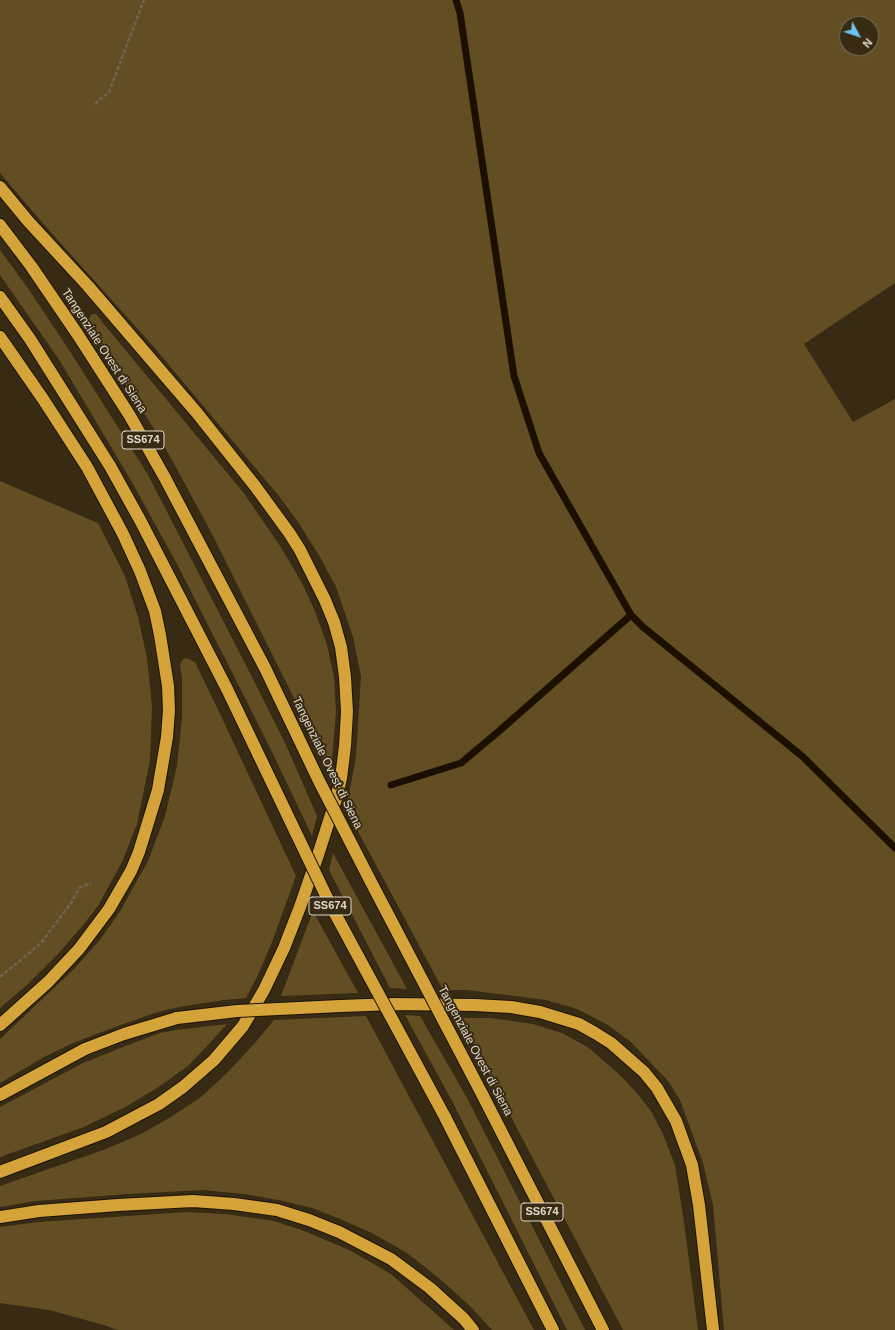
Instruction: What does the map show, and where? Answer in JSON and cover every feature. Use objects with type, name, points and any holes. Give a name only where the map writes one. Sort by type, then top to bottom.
[{"type":"highway","points":[[0,187],[88,286],[197,413],[255,486],[290,534],[300,550],[322,594],[334,622],[341,647],[345,677],[347,712],[341,778],[336,799],[320,848],[284,948],[264,990],[243,1026],[214,1060],[189,1082],[159,1104],[106,1132],[0,1172]]},
{"type":"highway","name":"Tangenziale Ovest di Siena","points":[[0,225],[31,266],[78,335],[130,416],[165,478],[265,668],[372,884],[603,1330]]},
{"type":"highway","name":"SS674","points":[[0,297],[30,339],[110,466],[140,520],[227,689],[331,906],[445,1117],[554,1330]]},
{"type":"highway","points":[[0,337],[43,399],[87,467],[123,534],[140,571],[155,610],[168,686],[169,710],[168,737],[158,790],[141,846],[131,871],[109,909],[79,949],[48,982],[0,1025]]},
{"type":"highway","points":[[0,1094],[85,1049],[124,1034],[177,1018],[237,1011],[340,1006],[395,1004],[475,1005],[511,1007],[540,1012],[579,1024],[611,1043],[644,1072],[657,1088],[676,1120],[692,1165],[699,1205],[713,1330]]},
{"type":"highway","points":[[0,1217],[39,1211],[193,1201],[234,1204],[277,1210],[310,1220],[339,1232],[392,1258],[430,1288],[464,1319],[473,1330]]},
{"type":"path","points":[[95,104],[109,92],[144,0]]},
{"type":"path","points":[[0,977],[41,944],[71,903],[79,888],[91,883]]},
{"type":"shaded area","points":[[0,0],[895,0],[895,283],[804,344],[853,422],[895,399],[895,1330],[724,1330],[713,1205],[703,1163],[680,1100],[668,1081],[632,1043],[608,1025],[577,1009],[546,1000],[467,990],[443,990],[346,809],[355,763],[361,676],[353,637],[336,587],[320,557],[298,522],[278,495],[153,346],[0,173]]},
{"type":"shaded area","points":[[0,250],[27,287],[71,353],[147,473],[286,745],[317,816],[312,836],[273,754],[177,564],[133,484],[60,361],[0,275]]},
{"type":"shaded area","points":[[92,314],[96,314],[243,492],[280,546],[301,581],[315,611],[327,645],[334,677],[336,712],[331,772],[211,532],[171,458],[151,424],[87,325]]},
{"type":"shaded area","points":[[0,481],[98,523],[125,576],[138,617],[147,658],[152,706],[150,760],[137,824],[123,860],[98,906],[83,925],[58,954],[27,985],[0,1008]]},
{"type":"shaded area","points":[[186,658],[195,662],[296,876],[272,942],[258,975],[246,998],[179,1007],[158,1012],[73,1043],[44,1057],[0,1083],[0,1039],[74,969],[99,941],[119,913],[148,861],[165,816],[177,766],[182,718],[182,677],[180,666],[182,660]]},
{"type":"shaded area","points":[[333,853],[407,989],[390,988],[329,870]]},
{"type":"shaded area","points":[[313,911],[358,993],[281,996]]},
{"type":"shaded area","points":[[405,1015],[420,1016],[467,1098],[585,1330],[567,1330],[452,1101]]},
{"type":"shaded area","points":[[366,1016],[534,1330],[492,1330],[471,1307],[440,1279],[407,1253],[372,1233],[340,1219],[312,1208],[284,1201],[244,1194],[203,1190],[36,1201],[0,1207],[0,1186],[106,1149],[141,1134],[171,1117],[201,1097],[228,1072],[274,1020]]},
{"type":"shaded area","points":[[459,1018],[491,1018],[533,1024],[562,1033],[589,1048],[621,1076],[651,1111],[663,1134],[675,1165],[698,1330],[623,1330]]},
{"type":"shaded area","points":[[227,1024],[188,1066],[157,1088],[127,1106],[84,1127],[0,1157],[0,1107],[83,1063],[160,1033]]},
{"type":"shaded area","points":[[186,1212],[225,1214],[274,1221],[307,1232],[351,1251],[391,1274],[454,1330],[117,1330],[49,1310],[0,1303],[0,1227],[39,1222]]},
{"type":"waterway","points":[[456,0],[460,13],[514,376],[539,453],[631,615],[643,627],[802,756],[895,848]]},
{"type":"waterway","points":[[391,785],[461,763],[631,615]]}]
